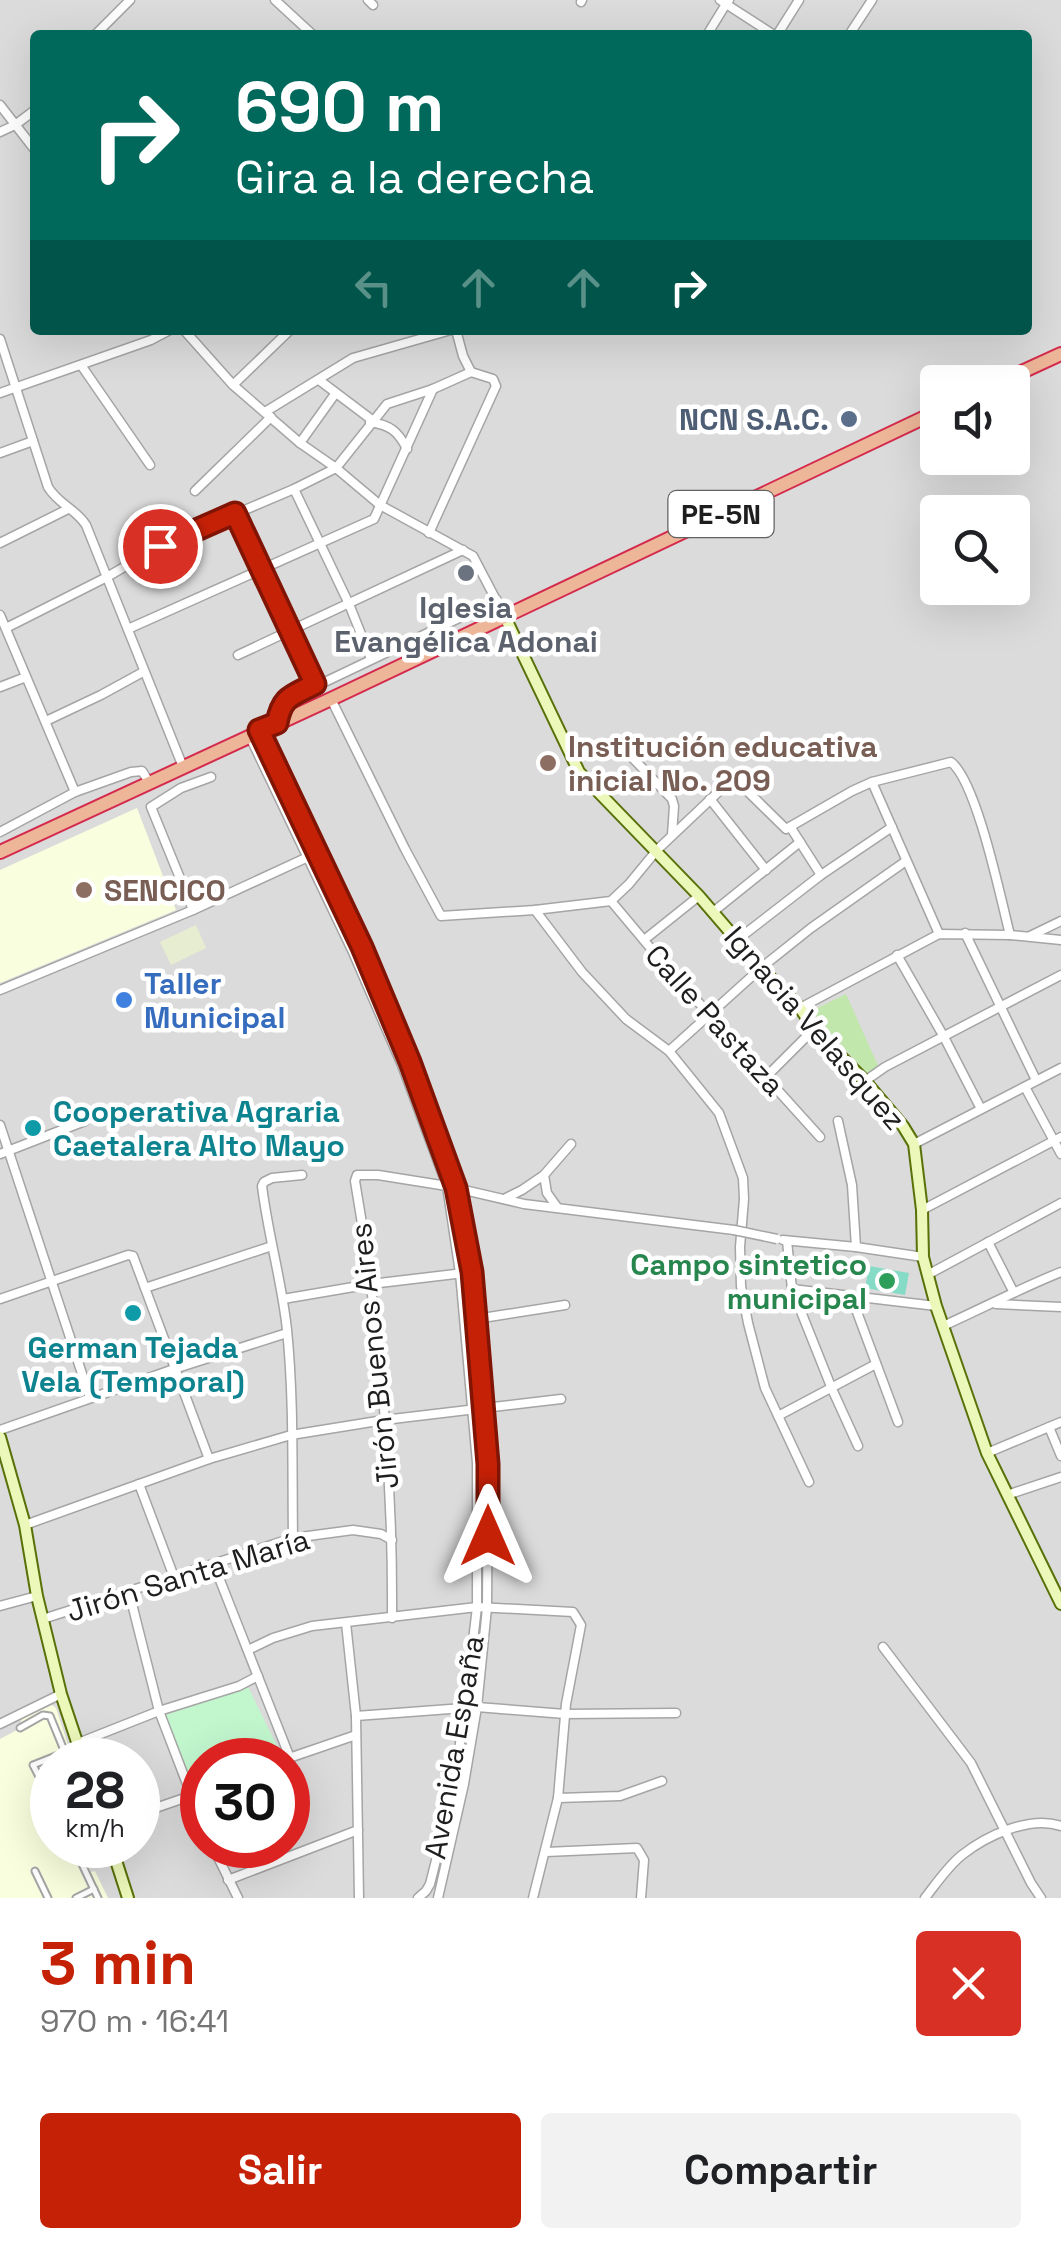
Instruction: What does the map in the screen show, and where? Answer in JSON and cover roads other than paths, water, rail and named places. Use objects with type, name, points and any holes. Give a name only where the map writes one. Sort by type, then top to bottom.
[{"type":"highway","points":[[1030,368],[1061,354]]},
{"type":"highway","name":"PE-5N","points":[[0,852],[920,420]]},
{"type":"main road","name":"Ignacia Velasquez","points":[[504,617],[579,772],[657,850],[800,1008],[814,1030],[865,1081],[914,1144],[923,1256],[936,1306],[987,1453],[1061,1604]]},
{"type":"main road","points":[[0,1438],[24,1525],[61,1694],[77,1738]]},
{"type":"main road","points":[[118,1868],[128,1898]]},
{"type":"street","points":[[100,30],[130,0]]},
{"type":"street","points":[[276,0],[308,30]]},
{"type":"street","points":[[778,30],[799,0]]},
{"type":"street","points":[[852,30],[872,0]]},
{"type":"street","points":[[710,30],[725,1],[768,30]]},
{"type":"street","points":[[0,105],[30,144]]},
{"type":"street","points":[[0,132],[30,114]]},
{"type":"street","points":[[0,393],[157,335]]},
{"type":"street","points":[[188,335],[233,385],[380,505],[473,556],[504,617]]},
{"type":"street","points":[[233,385],[276,335]]},
{"type":"street","points":[[195,492],[268,414],[319,380],[353,358],[435,335]]},
{"type":"street","points":[[429,533],[496,386],[493,380],[472,372],[455,335]]},
{"type":"street","points":[[0,339],[48,486],[54,496],[78,512],[108,577],[178,769],[181,788]]},
{"type":"street","points":[[80,365],[150,465]]},
{"type":"street","points":[[75,792],[2,622],[108,577],[160,546],[336,468],[386,404],[472,372]]},
{"type":"street","points":[[319,380],[371,421],[392,427],[407,449]]},
{"type":"street","points":[[128,629],[374,519],[432,389]]},
{"type":"street","points":[[300,442],[335,394]]},
{"type":"street","points":[[0,453],[32,440]]},
{"type":"street","points":[[294,489],[371,659]]},
{"type":"street","points":[[0,543],[68,508]]},
{"type":"street","points":[[235,513],[315,684]]},
{"type":"street","points":[[238,655],[462,550]]},
{"type":"street","points":[[277,723],[282,703],[315,684],[496,600]]},
{"type":"street","points":[[46,721],[143,672]]},
{"type":"street","points":[[0,688],[26,677]]},
{"type":"street","points":[[331,699],[440,915],[611,901],[657,850],[734,779],[783,829],[872,782],[951,762],[959,768],[991,856],[1010,935]]},
{"type":"street","name":"Avenida España","points":[[254,733],[312,855],[362,947],[410,1062],[452,1187],[472,1272],[488,1464],[488,1608],[477,1707],[438,1898]]},
{"type":"street","points":[[625,750],[672,799],[672,836]]},
{"type":"street","points":[[0,830],[75,792],[140,770],[149,782]]},
{"type":"street","points":[[193,910],[151,810],[152,804],[181,788],[211,777]]},
{"type":"street","points":[[872,782],[939,934]]},
{"type":"street","points":[[710,799],[766,870]]},
{"type":"street","points":[[737,940],[821,875],[892,827]]},
{"type":"street","points":[[791,828],[821,875]]},
{"type":"street","points":[[713,912],[800,842]]},
{"type":"street","points":[[0,990],[193,910],[312,855]]},
{"type":"street","points":[[669,1051],[761,968],[906,861]]},
{"type":"street","points":[[644,940],[699,896]]},
{"type":"street","name":"Calle Pastaza","points":[[611,901],[820,1137]]},
{"type":"street","points":[[535,910],[582,972],[626,1019],[669,1051],[719,1113],[743,1178],[741,1286],[764,1388],[809,1482]]},
{"type":"street","points":[[1026,938],[1061,921]]},
{"type":"street","points":[[965,933],[1036,1080]]},
{"type":"street","points":[[800,1008],[939,934],[1061,940]]},
{"type":"street","points":[[898,955],[981,1110]]},
{"type":"street","points":[[865,1081],[1061,974]]},
{"type":"street","points":[[766,1077],[814,1030]]},
{"type":"street","points":[[914,1144],[1061,1068]]},
{"type":"street","points":[[1025,1088],[1058,1139],[1061,1154]]},
{"type":"street","points":[[5,1153],[85,1121]]},
{"type":"street","points":[[838,1121],[852,1185],[856,1246]]},
{"type":"street","points":[[0,1126],[5,1153],[90,1398]]},
{"type":"street","points":[[922,1210],[1058,1139]]},
{"type":"street","points":[[503,1199],[544,1175],[571,1144]]},
{"type":"street","name":"Jirón Buenos Aires","points":[[392,1618],[392,1540],[384,1420],[372,1284],[355,1181],[358,1174],[452,1187]]},
{"type":"street","points":[[544,1175],[547,1192],[556,1207]]},
{"type":"street","points":[[294,1538],[292,1394],[284,1299],[263,1193],[264,1182],[272,1178],[302,1176]]},
{"type":"street","points":[[452,1187],[556,1207],[923,1256]]},
{"type":"street","name":"Avenida España","points":[[418,1898],[430,1884],[456,1801],[476,1608],[478,1464],[452,1187]]},
{"type":"street","points":[[928,1274],[1061,1203]]},
{"type":"street","points":[[782,1240],[792,1289],[858,1446]]},
{"type":"street","points":[[988,1242],[1013,1291]]},
{"type":"street","points":[[145,1288],[272,1246]]},
{"type":"street","points":[[0,1299],[131,1254],[208,1459]]},
{"type":"street","points":[[284,1299],[472,1272]]},
{"type":"street","points":[[943,1326],[1061,1272]]},
{"type":"street","points":[[792,1289],[936,1306]]},
{"type":"street","points":[[851,1296],[898,1422]]},
{"type":"street","points":[[994,1304],[1061,1307]]},
{"type":"street","points":[[463,1318],[565,1305]]},
{"type":"street","points":[[0,1438],[90,1398],[287,1333]]},
{"type":"street","points":[[778,1416],[876,1364]]},
{"type":"street","points":[[24,1525],[208,1459],[291,1435],[561,1398]]},
{"type":"street","points":[[987,1453],[1061,1422]]},
{"type":"street","points":[[1048,1427],[1061,1456]]},
{"type":"street","points":[[1008,1495],[1061,1476]]},
{"type":"street","points":[[139,1484],[174,1577]]},
{"type":"street","name":"Jirón Santa María","points":[[42,1618],[294,1538],[353,1530],[381,1534],[392,1540]]},
{"type":"street","points":[[214,1565],[279,1738]]},
{"type":"street","points":[[129,1592],[159,1710],[180,1767]]},
{"type":"street","name":"Jirón Santa María","points":[[0,1606],[37,1596]]},
{"type":"street","points":[[248,1650],[312,1626],[476,1608],[573,1612],[581,1626],[564,1714],[558,1798],[534,1898]]},
{"type":"street","points":[[346,1623],[356,1716],[360,1898]]},
{"type":"street","points":[[883,1647],[972,1762],[1041,1898]]},
{"type":"street","points":[[88,1738],[258,1676]]},
{"type":"street","points":[[0,1724],[61,1694]]},
{"type":"street","points":[[356,1716],[477,1707],[564,1714],[676,1713]]},
{"type":"street","points":[[20,1728],[50,1716],[59,1738]]},
{"type":"street","points":[[310,1751],[356,1735]]},
{"type":"street","points":[[558,1798],[620,1796],[662,1781]]},
{"type":"street","points":[[924,1898],[959,1857],[980,1842],[1034,1823],[1061,1826]]},
{"type":"street","points":[[228,1880],[358,1830]]},
{"type":"street","points":[[546,1852],[637,1848],[644,1860],[641,1898]]},
{"type":"street","points":[[84,1868],[98,1898]]},
{"type":"street","points":[[223,1868],[238,1898]]},
{"type":"street","points":[[35,1871],[48,1898]]},
{"type":"street","points":[[76,1898],[94,1889]]},
{"type":"place","name":"NCN S.A.C.","points":[[849,419]]},
{"type":"place","name":"Iglesia Evangélica Adonai","points":[[466,573]]},
{"type":"place","name":"Institución educativa inicial No. 209","points":[[548,763]]},
{"type":"place","name":"SENCICO","points":[[84,890]]},
{"type":"place","name":"Taller Municipal","points":[[124,1000]]},
{"type":"place","name":"Cooperativa Agraria Caetalera Alto Mayo","points":[[33,1128]]},
{"type":"place","name":"Campo sintetico municipal","points":[[887,1281]]},
{"type":"place","name":"German Tejada Vela (Temporal)","points":[[133,1313]]}]
